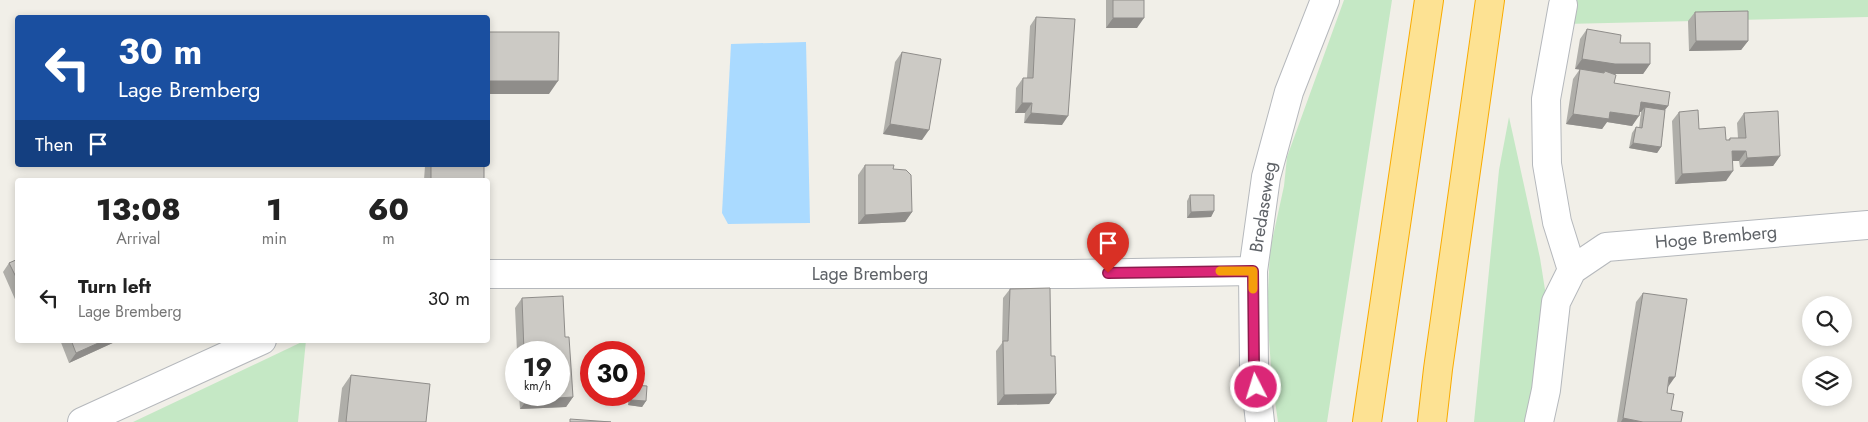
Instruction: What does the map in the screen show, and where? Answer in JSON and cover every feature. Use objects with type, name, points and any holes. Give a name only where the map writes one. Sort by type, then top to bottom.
[{"type":"highway","points":[[1367,422],[1429,0]]},
{"type":"highway","points":[[1432,422],[1490,0]]},
{"type":"street","name":"Bredaseweg","points":[[1260,422],[1254,369],[1253,271],[1266,177],[1289,92],[1325,0]]},
{"type":"street","points":[[1539,422],[1546,390],[1556,302],[1572,270],[1557,222],[1547,164],[1546,98],[1563,5]]},
{"type":"street","name":"Hoge Bremberg","points":[[1572,270],[1606,247],[1868,225]]},
{"type":"street","name":"Lage Bremberg","points":[[490,274],[1072,274],[1253,271]]},
{"type":"street","points":[[82,422],[255,343]]},
{"type":"green space","points":[[1344,0],[1392,0],[1327,422],[1278,422],[1272,380],[1267,313],[1270,250],[1284,186],[1287,157]]},
{"type":"green space","points":[[1569,0],[1868,0],[1868,17],[1565,24]]},
{"type":"green space","points":[[1509,117],[1540,258],[1552,334],[1535,422],[1474,422],[1499,170]]},
{"type":"green space","points":[[300,343],[306,343],[298,422],[133,422]]},
{"type":"water","points":[[806,42],[810,223],[728,224],[722,213],[731,44]]},
{"type":"building","points":[[1113,0],[1144,0],[1144,18],[1113,18]]},
{"type":"building","points":[[1748,11],[1748,41],[1696,41],[1695,12]]},
{"type":"building","points":[[1036,17],[1075,19],[1068,116],[1031,113],[1032,103],[1022,103],[1023,78],[1033,78]]},
{"type":"building","points":[[1587,29],[1621,35],[1620,43],[1650,43],[1650,64],[1615,64],[1582,59]]},
{"type":"building","points":[[490,32],[559,32],[558,81],[490,81]]},
{"type":"building","points":[[902,52],[941,59],[929,130],[890,124]]},
{"type":"building","points":[[1580,69],[1604,73],[1605,71],[1616,75],[1614,83],[1670,92],[1668,106],[1641,102],[1639,116],[1610,112],[1609,119],[1573,114]]},
{"type":"building","points":[[1645,107],[1665,110],[1661,147],[1633,143],[1636,127],[1642,128]]},
{"type":"building","points":[[1698,110],[1699,129],[1725,127],[1726,140],[1730,140],[1730,138],[1746,138],[1744,113],[1778,111],[1780,156],[1747,158],[1746,151],[1732,151],[1733,171],[1682,174],[1679,112]]},
{"type":"building","points":[[865,165],[894,165],[893,169],[906,170],[911,175],[912,212],[865,215]]},
{"type":"building","points":[[431,167],[484,167],[484,178],[431,178]]},
{"type":"building","points":[[1190,195],[1214,195],[1214,211],[1191,212]]},
{"type":"building","points":[[15,260],[15,275],[9,263]]},
{"type":"building","points":[[1050,288],[1051,356],[1055,356],[1056,394],[1004,395],[1003,341],[1008,341],[1010,289]]},
{"type":"building","points":[[1643,293],[1687,299],[1675,377],[1669,377],[1667,393],[1674,394],[1671,410],[1683,412],[1681,422],[1643,422],[1623,418]]},
{"type":"building","points":[[563,296],[565,337],[569,337],[569,341],[524,341],[522,298]]},
{"type":"building","points":[[72,343],[98,343],[76,353]]},
{"type":"building","points":[[570,352],[573,397],[570,397]]},
{"type":"building","points":[[351,375],[430,384],[426,422],[346,422]]},
{"type":"building","points":[[645,386],[647,386],[645,401]]},
{"type":"building","points":[[570,419],[611,422],[570,422]]},
{"type":"slow traffic","points":[[1220,271],[1253,271],[1253,289]]},
{"type":"route","points":[[1108,273],[1253,271],[1254,369],[1256,387]]}]
